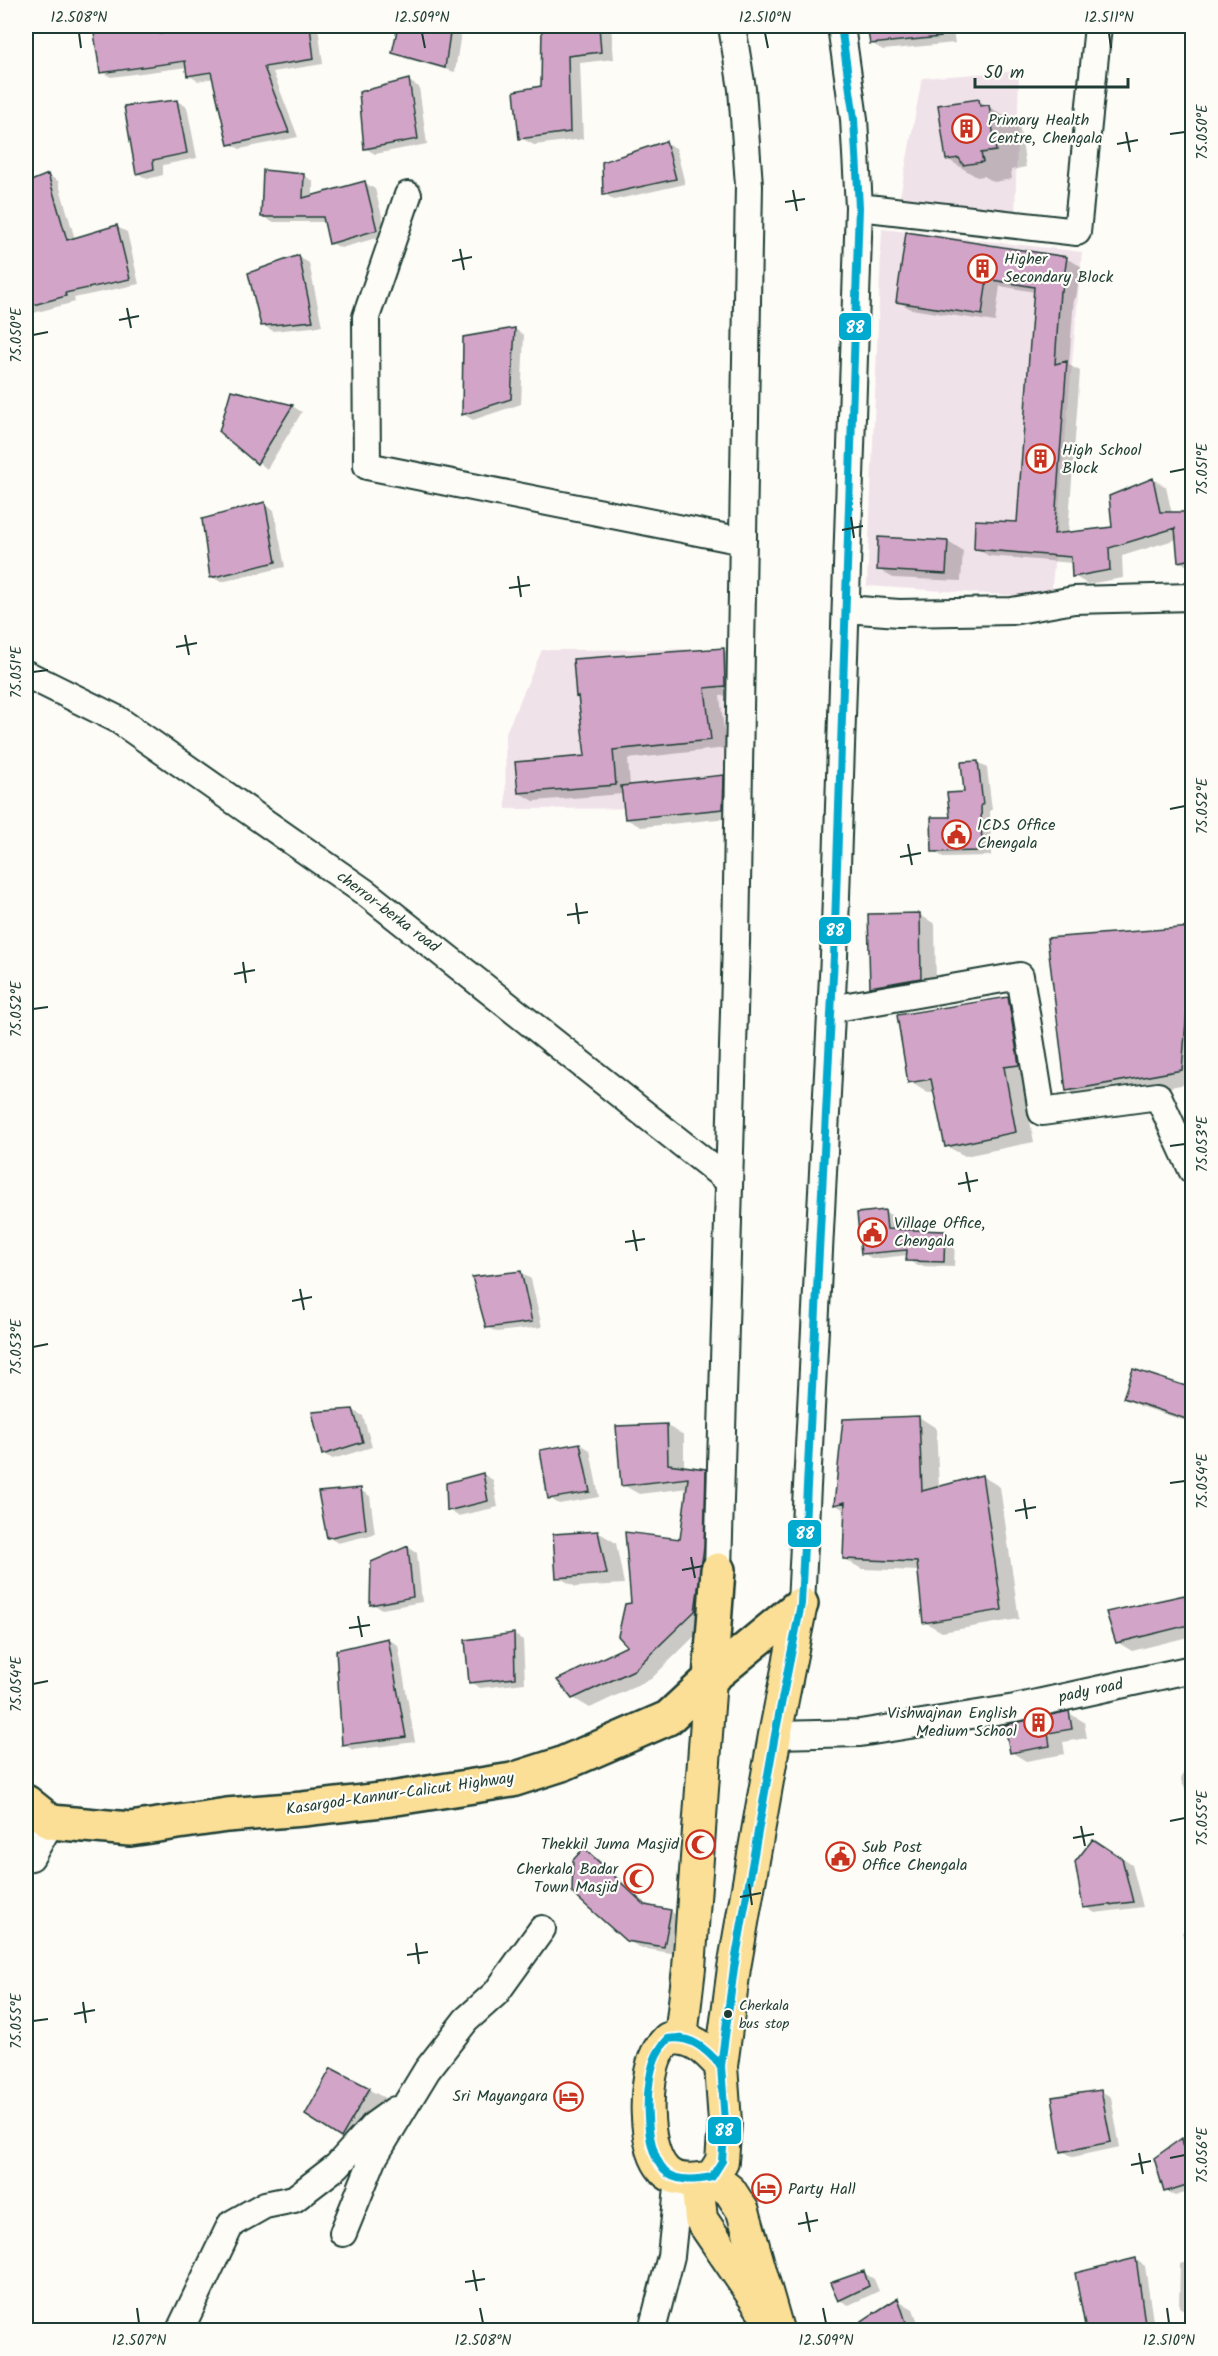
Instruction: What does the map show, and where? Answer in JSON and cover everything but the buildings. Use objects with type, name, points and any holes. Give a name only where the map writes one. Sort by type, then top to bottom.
[{"type":"highway","points":[[710,1679],[718,1570]]},
{"type":"highway","name":"Kasargod-Kannur-Calicut Highway","points":[[51,1822],[130,1828],[227,1815],[390,1799],[512,1780],[562,1764],[668,1718],[710,1679],[801,1604]]},
{"type":"highway","points":[[26,1802],[51,1822]]},
{"type":"main road","points":[[696,2179],[722,2161],[725,2122],[721,2066],[734,1968],[775,1735],[801,1604]]},
{"type":"main road","points":[[681,2037],[689,1968],[710,1679]]},
{"type":"main road","points":[[696,2179],[664,2170],[654,2151],[648,2121],[651,2080],[658,2052],[668,2038],[681,2037],[708,2051],[721,2066]]},
{"type":"main road","points":[[696,2179],[701,2218],[776,2329]]},
{"type":"street","points":[[718,1570],[736,931],[749,185],[742,90],[732,26]]},
{"type":"street","points":[[801,1604],[831,1009],[860,207],[854,119],[841,26]]},
{"type":"street","points":[[860,207],[1077,232],[1098,26]]},
{"type":"street","points":[[408,195],[366,317],[367,466],[743,541]]},
{"type":"street","points":[[846,609],[899,613],[1012,611],[1074,600],[1192,597]]},
{"type":"street","name":"cherror-berka road","points":[[26,674],[117,719],[366,893],[729,1181]]},
{"type":"street","points":[[831,1009],[1020,976],[1042,1112],[1158,1096],[1192,1170]]},
{"type":"street","name":"pady road","points":[[775,1735],[860,1733],[893,1728],[1015,1708],[1192,1669]]},
{"type":"street","points":[[26,1858],[31,1857],[51,1822]]},
{"type":"street","points":[[344,2233],[373,2159],[427,2070],[466,2019],[496,1993],[542,1929]]},
{"type":"street","points":[[180,2331],[231,2224],[265,2205],[294,2199],[337,2166],[374,2126],[410,2099]]},
{"type":"street","points":[[652,2331],[671,2256],[696,2179]]},
{"type":"shaded area","points":[[1019,71],[1015,218],[899,202],[922,78]]},
{"type":"shaded area","points":[[882,229],[1082,252],[1051,598],[867,586]]},
{"type":"shaded area","points":[[724,649],[726,808],[506,809],[505,735],[542,650]]},
{"type":"transit line","name":"88","points":[[721,2066],[704,2049],[684,2039],[668,2039],[657,2054],[648,2096],[649,2130],[657,2159],[664,2170],[674,2177],[693,2180],[712,2177],[722,2161],[725,2122],[721,2066],[734,1968],[775,1735],[801,1604],[834,956],[859,207],[854,119],[841,26]]},
{"type":"place","name":"Primary Health Centre, Chengala","points":[[967,129]]},
{"type":"place","name":"Higher Secondary Block","points":[[983,268]]},
{"type":"place","name":"High School Block","points":[[1041,459]]},
{"type":"place","name":"ICDS Office Chengala","points":[[956,834]]},
{"type":"place","name":"Village Office, Chengala","points":[[873,1232]]},
{"type":"place","name":"Vishwajnan English Medium School","points":[[1038,1722]]},
{"type":"place","name":"Thekkil Juma Masjid","points":[[700,1844]]},
{"type":"place","name":"Sub Post Office Chengala","points":[[841,1856]]},
{"type":"place","name":"Cherkala Badar Town Masjid","points":[[639,1878]]},
{"type":"place","name":"Cherkala bus stop","points":[[728,2014]]},
{"type":"place","name":"Sri Mayangara","points":[[569,2096]]},
{"type":"place","name":"Party Hall","points":[[767,2189]]}]
